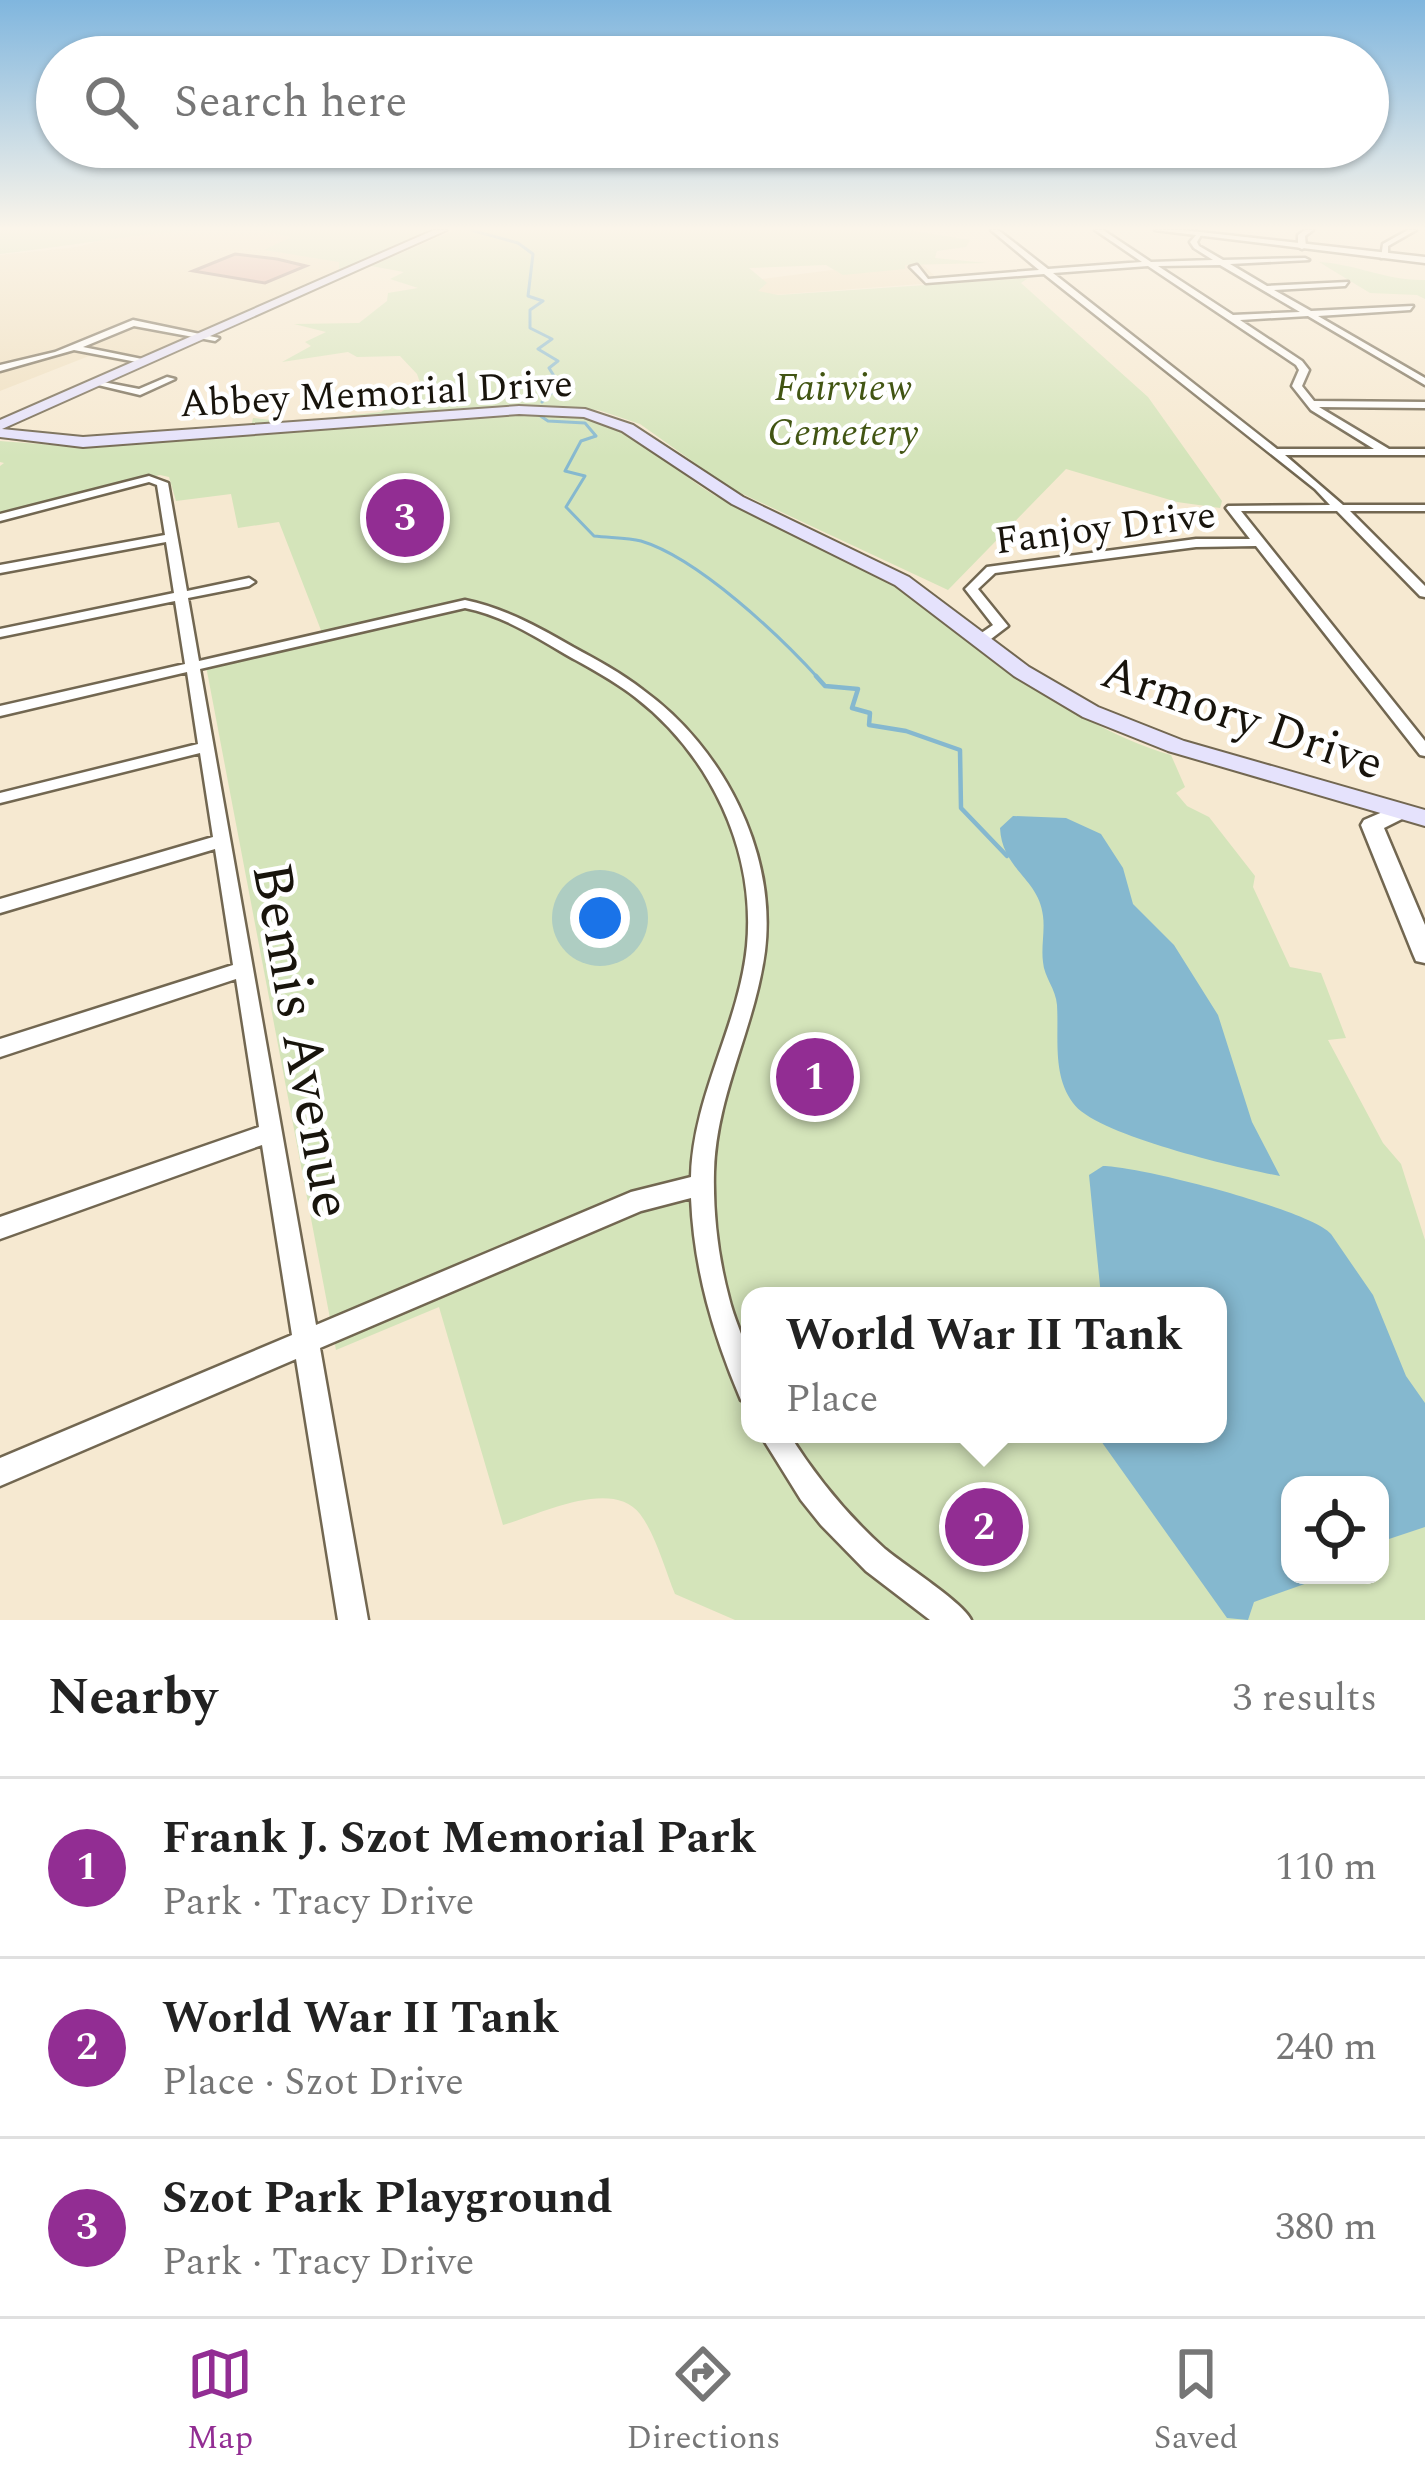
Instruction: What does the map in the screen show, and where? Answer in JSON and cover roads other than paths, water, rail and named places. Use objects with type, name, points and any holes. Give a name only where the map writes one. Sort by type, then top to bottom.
[{"type":"main road","points":[[0,429],[55,398],[261,318],[278,306]]},
{"type":"main road","points":[[31,410],[103,386],[139,366]]},
{"type":"main road","name":"Abbey Memorial Drive","points":[[0,429],[75,442],[508,411],[594,414],[635,429],[725,494],[881,569],[982,639]]},
{"type":"main road","name":"Armory Drive","points":[[982,639],[1047,689],[1116,723],[1210,757],[1425,818]]},
{"type":"street","points":[[1089,306],[1341,507],[1425,593]]},
{"type":"street","points":[[1212,306],[1302,365],[1297,386],[1309,404],[1387,452]]},
{"type":"street","points":[[1294,306],[1425,382]]},
{"type":"street","points":[[1231,318],[1410,308]]},
{"type":"street","points":[[79,349],[133,323],[205,338]]},
{"type":"street","points":[[0,370],[146,325]]},
{"type":"street","points":[[79,349],[170,380],[140,392],[103,386]]},
{"type":"street","points":[[1309,404],[1425,405]]},
{"type":"street","points":[[1275,452],[1425,452]]},
{"type":"street","name":"Bemis Avenue","points":[[0,518],[157,479],[162,483],[353,1620]]},
{"type":"street","points":[[1425,508],[1232,508],[1425,751]]},
{"type":"street","points":[[0,569],[171,537]]},
{"type":"street","name":"Fanjoy Drive","points":[[982,639],[1001,626],[971,589],[991,570],[1196,544],[1258,542]]},
{"type":"street","points":[[0,634],[249,582]]},
{"type":"street","points":[[0,711],[452,606],[477,605],[634,688],[678,725],[713,768],[736,812],[752,859],[758,936],[748,996],[706,1129],[702,1185],[705,1248],[716,1301],[741,1366]]},
{"type":"street","points":[[0,798],[204,747]]},
{"type":"street","points":[[1399,812],[1372,825],[1425,955]]},
{"type":"street","points":[[0,906],[221,841]]},
{"type":"street","points":[[0,1048],[244,969]]},
{"type":"street","points":[[0,1228],[272,1132]]},
{"type":"street","points":[[0,1472],[639,1200],[702,1185]]},
{"type":"street","points":[[779,1443],[850,1540],[911,1592],[956,1620]]},
{"type":"water","points":[[1013,816],[1066,818],[1101,834],[1123,868],[1133,904],[1174,945],[1218,1015],[1252,1122],[1280,1176],[1137,1138],[1086,1115],[1073,1103],[1059,1068],[1057,1005],[1044,967],[1040,903],[1002,842],[1000,828]]},
{"type":"water","points":[[1103,1166],[1223,1191],[1292,1213],[1331,1234],[1373,1295],[1406,1376],[1425,1403],[1425,1527],[1389,1539],[1389,1476],[1281,1476],[1281,1584],[1305,1584],[1254,1602],[1248,1620],[1227,1618],[1102,1443],[1227,1443],[1227,1287],[1100,1287],[1089,1175]]},
{"type":"waterway","points":[[536,306],[530,310],[530,328],[552,339],[538,349],[558,361],[549,368],[554,376],[547,381],[561,384],[542,402]]},
{"type":"waterway","points":[[539,415],[548,421],[585,423],[596,436],[581,441],[565,471],[585,476],[566,507],[594,536],[641,541],[687,564],[761,621],[819,679]]},
{"type":"waterway","points":[[816,676],[825,686],[858,689],[852,708],[870,713],[869,725],[906,731],[960,750],[961,808],[1007,856]]},
{"type":"place","name":"Szot Park Playground","points":[[405,518]]},
{"type":"place","name":"Frank J. Szot Memorial Park","points":[[815,1077]]},
{"type":"place","name":"World War II Tank","points":[[984,1527]]},
{"type":"park label","name":"Fairview Cemetery","points":[[843,408]]}]
